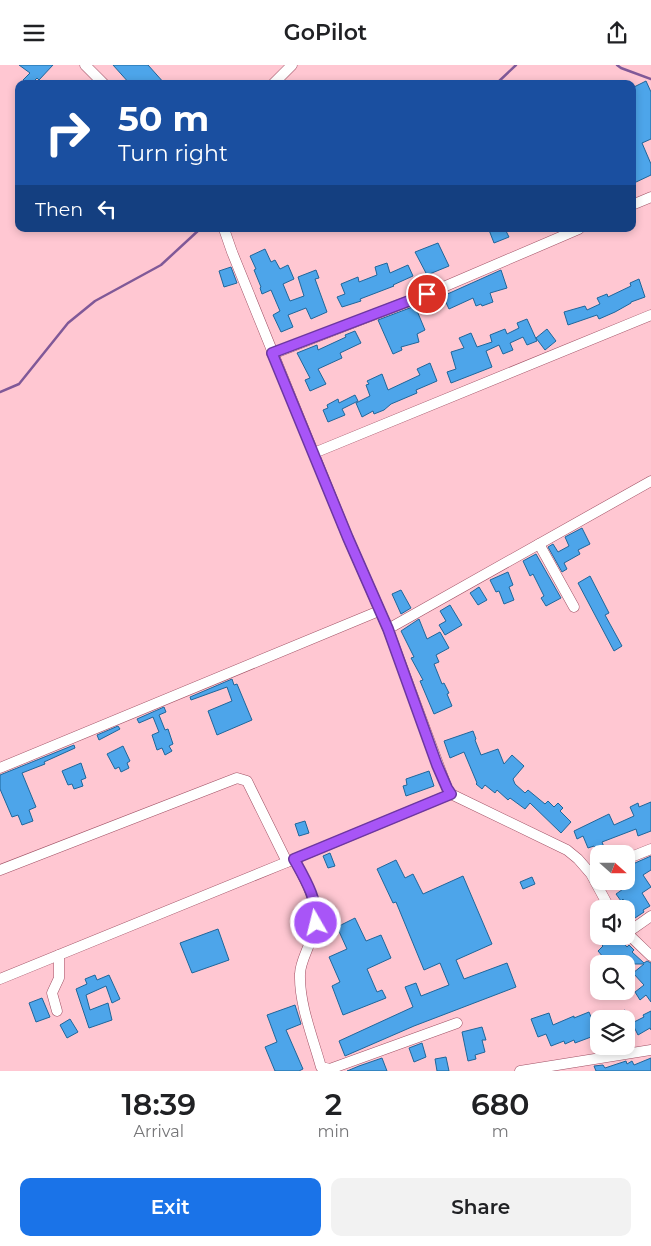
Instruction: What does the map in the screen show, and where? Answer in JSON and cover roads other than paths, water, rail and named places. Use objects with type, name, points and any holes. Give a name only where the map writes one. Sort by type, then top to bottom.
[{"type":"street","points":[[85,65],[100,80]]},
{"type":"street","points":[[277,80],[292,65]]},
{"type":"street","points":[[636,203],[651,197]]},
{"type":"street","points":[[225,232],[272,353],[388,629],[447,788],[451,794],[567,850],[590,868]]},
{"type":"street","points":[[272,353],[427,294],[572,232]]},
{"type":"street","points":[[314,453],[651,315]]},
{"type":"street","points":[[388,629],[651,481]]},
{"type":"street","points":[[539,544],[574,607]]},
{"type":"street","points":[[0,768],[379,611]]},
{"type":"street","points":[[0,870],[237,778],[247,781],[291,861],[310,887],[317,913],[316,923],[300,971],[300,989],[321,1067],[330,1069],[457,1023]]},
{"type":"street","points":[[0,979],[451,794]]},
{"type":"street","points":[[635,855],[651,849]]},
{"type":"street","points":[[635,927],[651,916]]},
{"type":"street","points":[[635,941],[651,956]]},
{"type":"street","points":[[57,1011],[52,993],[59,978],[60,955]]},
{"type":"street","points":[[520,1071],[651,1050]]},
{"type":"waterway","points":[[500,80],[516,65]]},
{"type":"waterway","points":[[617,65],[651,79]]},
{"type":"waterway","points":[[0,392],[19,384],[68,323],[95,301],[161,265],[197,232]]}]
